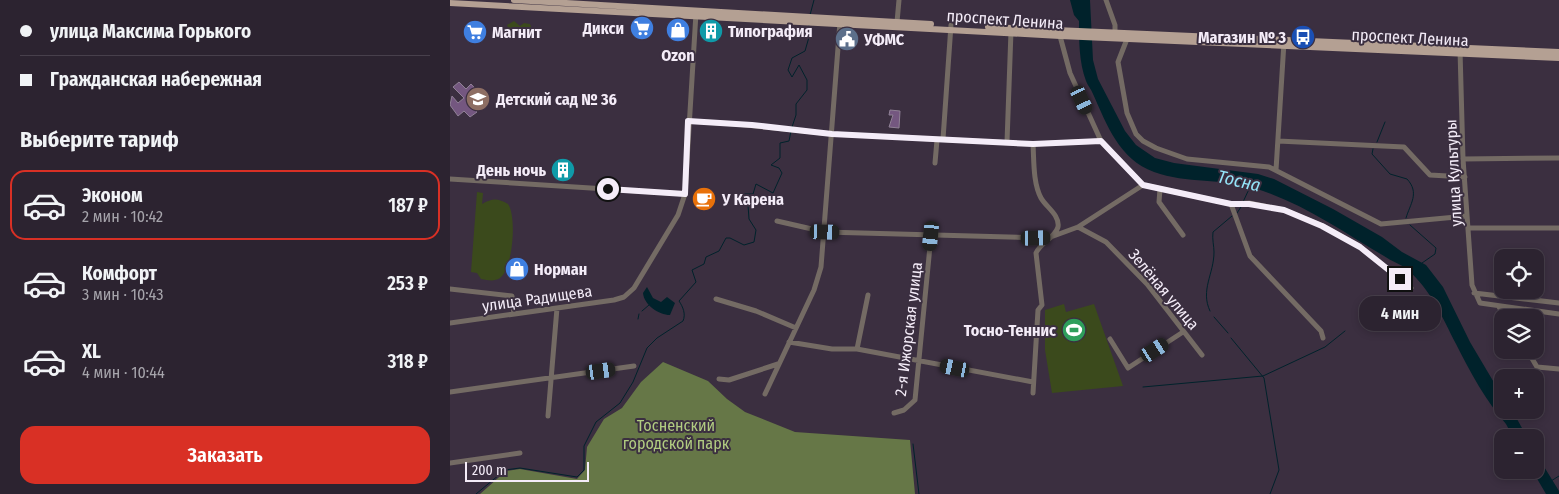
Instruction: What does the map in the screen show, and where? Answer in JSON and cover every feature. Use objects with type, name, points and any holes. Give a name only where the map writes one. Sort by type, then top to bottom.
[{"type":"main road","name":"проспект Ленина","points":[[514,0],[1064,35],[1559,52]]},
{"type":"main road","name":"проспект Ленина","points":[[450,3],[584,5]]},
{"type":"main road","name":"проспект Ленина","points":[[840,21],[897,22],[950,27]]},
{"type":"main road","name":"проспект Ленина","points":[[1115,36],[1127,39],[1284,42]]},
{"type":"main road","name":"проспект Ленина","points":[[1460,50],[1559,58]]},
{"type":"street","points":[[897,22],[899,0]]},
{"type":"street","points":[[1106,0],[1114,24],[1115,36]]},
{"type":"street","points":[[450,179],[685,194],[696,13]]},
{"type":"street","points":[[765,394],[818,276],[825,232],[840,21]]},
{"type":"street","points":[[935,163],[940,139],[950,27]]},
{"type":"street","points":[[1007,142],[1011,31]]},
{"type":"street","points":[[1064,35],[1070,73],[1101,141],[1143,185],[1231,204],[1249,204],[1284,210],[1322,226],[1360,247],[1411,288]]},
{"type":"street","points":[[1127,39],[1118,62],[1118,73],[1127,113],[1136,134],[1143,141],[1187,159],[1245,164],[1276,170],[1381,224],[1467,216]]},
{"type":"street","points":[[1276,170],[1284,42]]},
{"type":"street","name":"улица Культуры","points":[[1460,50],[1464,177],[1475,295]]},
{"type":"street","points":[[688,121],[783,128],[832,134],[1033,144],[1101,141]]},
{"type":"street","points":[[1278,141],[1404,147],[1430,175],[1464,177]]},
{"type":"street","points":[[1033,144],[1037,190],[1041,199],[1056,217],[1058,224],[1054,233],[1040,245],[1036,253],[1042,305],[1038,310],[1033,393]]},
{"type":"street","points":[[1463,159],[1559,158]]},
{"type":"street","points":[[777,221],[825,232],[1048,238],[1078,227],[1143,185]]},
{"type":"street","points":[[1160,189],[1159,202],[1183,235]]},
{"type":"street","name":"улица Радищева","points":[[450,323],[614,300],[627,294],[667,234],[680,211],[685,194]]},
{"type":"street","points":[[1231,204],[1250,256],[1321,331],[1323,338]]},
{"type":"street","name":"Зелёная улица","points":[[1078,227],[1106,242],[1147,284],[1202,355]]},
{"type":"street","points":[[1468,228],[1559,228]]},
{"type":"street","name":"2-я Ижорская улица","points":[[894,413],[904,410],[915,400],[931,236]]},
{"type":"street","points":[[450,289],[512,296],[514,314]]},
{"type":"street","points":[[857,350],[868,295]]},
{"type":"street","points":[[1475,295],[1559,302]]},
{"type":"street","points":[[1475,295],[1480,303],[1559,314]]},
{"type":"street","points":[[716,299],[756,311],[796,328]]},
{"type":"street","points":[[548,416],[557,308]]},
{"type":"street","points":[[1110,339],[1128,368],[1183,332]]},
{"type":"street","points":[[789,342],[822,348],[857,350],[1033,382]]},
{"type":"street","points":[[1532,359],[1537,367],[1559,369]]},
{"type":"street","points":[[719,379],[729,380],[778,364]]},
{"type":"street","points":[[450,392],[634,366]]},
{"type":"street","points":[[450,463],[520,453]]},
{"type":"green space","points":[[514,21],[520,26],[524,23],[530,24],[532,29],[530,33],[524,35],[519,30],[516,33],[510,32],[507,25]]},
{"type":"green space","points":[[477,192],[483,193],[482,204],[498,200],[508,204],[511,210],[513,230],[511,254],[504,273],[495,280],[481,279],[477,273],[471,272]]},
{"type":"green space","name":"Тосно-Теннис","points":[[1064,304],[1066,312],[1094,304],[1123,386],[1052,393],[1045,350],[1045,310]]},
{"type":"green space","name":"Тосненский городской парк","points":[[663,362],[708,381],[727,399],[745,412],[795,432],[910,440],[915,494],[480,494],[506,471],[520,469],[577,479],[585,470],[587,447],[604,419],[622,408],[641,382]]},
{"type":"water","name":"Тосна","points":[[1070,0],[1090,0],[1093,60],[1098,79],[1125,131],[1136,145],[1155,158],[1174,163],[1258,174],[1274,179],[1333,209],[1426,265],[1443,287],[1470,342],[1494,382],[1494,409],[1467,365],[1441,314],[1423,286],[1407,269],[1305,209],[1271,194],[1242,185],[1166,176],[1142,166],[1132,159],[1123,150],[1109,129],[1086,81],[1079,44],[1079,21],[1074,15]]},
{"type":"water","points":[[647,287],[653,298],[661,302],[667,297],[675,303],[670,315],[657,311],[646,302],[643,293]]},
{"type":"water","points":[[1502,419],[1517,419],[1523,429],[1509,429]]},
{"type":"water","points":[[1544,467],[1559,491],[1559,494],[1546,494],[1537,479],[1544,479]]},
{"type":"building","name":"Типография","points":[[705,26],[717,27],[716,39],[704,39]]},
{"type":"building","name":"Детский сад № 36","points":[[459,82],[466,89],[471,84],[484,98],[478,103],[472,96],[467,101],[477,112],[470,117],[464,111],[458,116],[450,105],[452,96],[458,103],[464,98],[453,87]]},
{"type":"building","points":[[890,110],[900,111],[899,128],[889,127],[893,115],[889,115]]},
{"type":"waterway","points":[[810,15],[814,0]]},
{"type":"waterway","points":[[792,127],[796,115],[796,104],[807,90],[807,80],[799,65],[792,77],[788,70],[792,58],[805,51],[809,37],[809,24]]},
{"type":"waterway","points":[[1377,142],[1385,122]]},
{"type":"waterway","points":[[476,494],[505,470],[520,468],[577,477],[584,470],[584,446],[596,422],[620,403],[633,382],[647,348],[657,338],[683,321],[684,311],[679,301],[696,282],[692,270],[704,264],[706,257],[719,251],[726,238],[744,245],[754,242],[756,230],[749,219],[748,205],[740,197],[741,194],[753,194],[756,184],[773,193],[782,173],[779,168],[771,165],[780,158],[780,143],[789,141],[791,131]]},
{"type":"waterway","points":[[1373,149],[1372,154],[1390,174],[1407,179],[1411,184],[1413,198],[1406,218]]},
{"type":"waterway","name":"Тосна","points":[[1243,202],[1250,187]]},
{"type":"waterway","points":[[1237,213],[1241,207]]},
{"type":"waterway","points":[[1210,311],[1206,296],[1214,252],[1213,232],[1232,216]]},
{"type":"waterway","points":[[1410,225],[1436,248],[1435,254],[1422,263]]},
{"type":"waterway","points":[[642,311],[649,305]]},
{"type":"waterway","points":[[638,319],[639,314]]},
{"type":"waterway","points":[[1214,317],[1228,333]]},
{"type":"waterway","points":[[1143,387],[1263,376],[1325,347],[1345,331]]},
{"type":"waterway","points":[[1231,338],[1264,378],[1279,470],[1270,494]]},
{"type":"waterway","points":[[913,444],[919,494]]},
{"type":"waterway","points":[[1551,481],[1559,476]]},
{"type":"place","name":"Дикси","points":[[642,28]]},
{"type":"place","name":"Ozon","points":[[678,30]]},
{"type":"place","name":"Типография","points":[[711,31]]},
{"type":"place","name":"Магнит","points":[[475,32]]},
{"type":"place","name":"Магазин № 3","points":[[1303,37]]},
{"type":"place","name":"УФМС","points":[[847,39]]},
{"type":"place","name":"Детский сад № 36","points":[[478,99]]},
{"type":"place","name":"День ночь","points":[[563,170]]},
{"type":"place","name":"У Карена","points":[[704,199]]},
{"type":"place","name":"Норман","points":[[517,269]]},
{"type":"place","name":"Тосно-Теннис","points":[[1074,330]]},
{"type":"route","points":[[608,189],[685,194],[688,121],[752,125],[832,134],[1033,144],[1101,141],[1120,164],[1143,185],[1231,204],[1249,204],[1284,210],[1322,226],[1360,247],[1400,279]]}]
